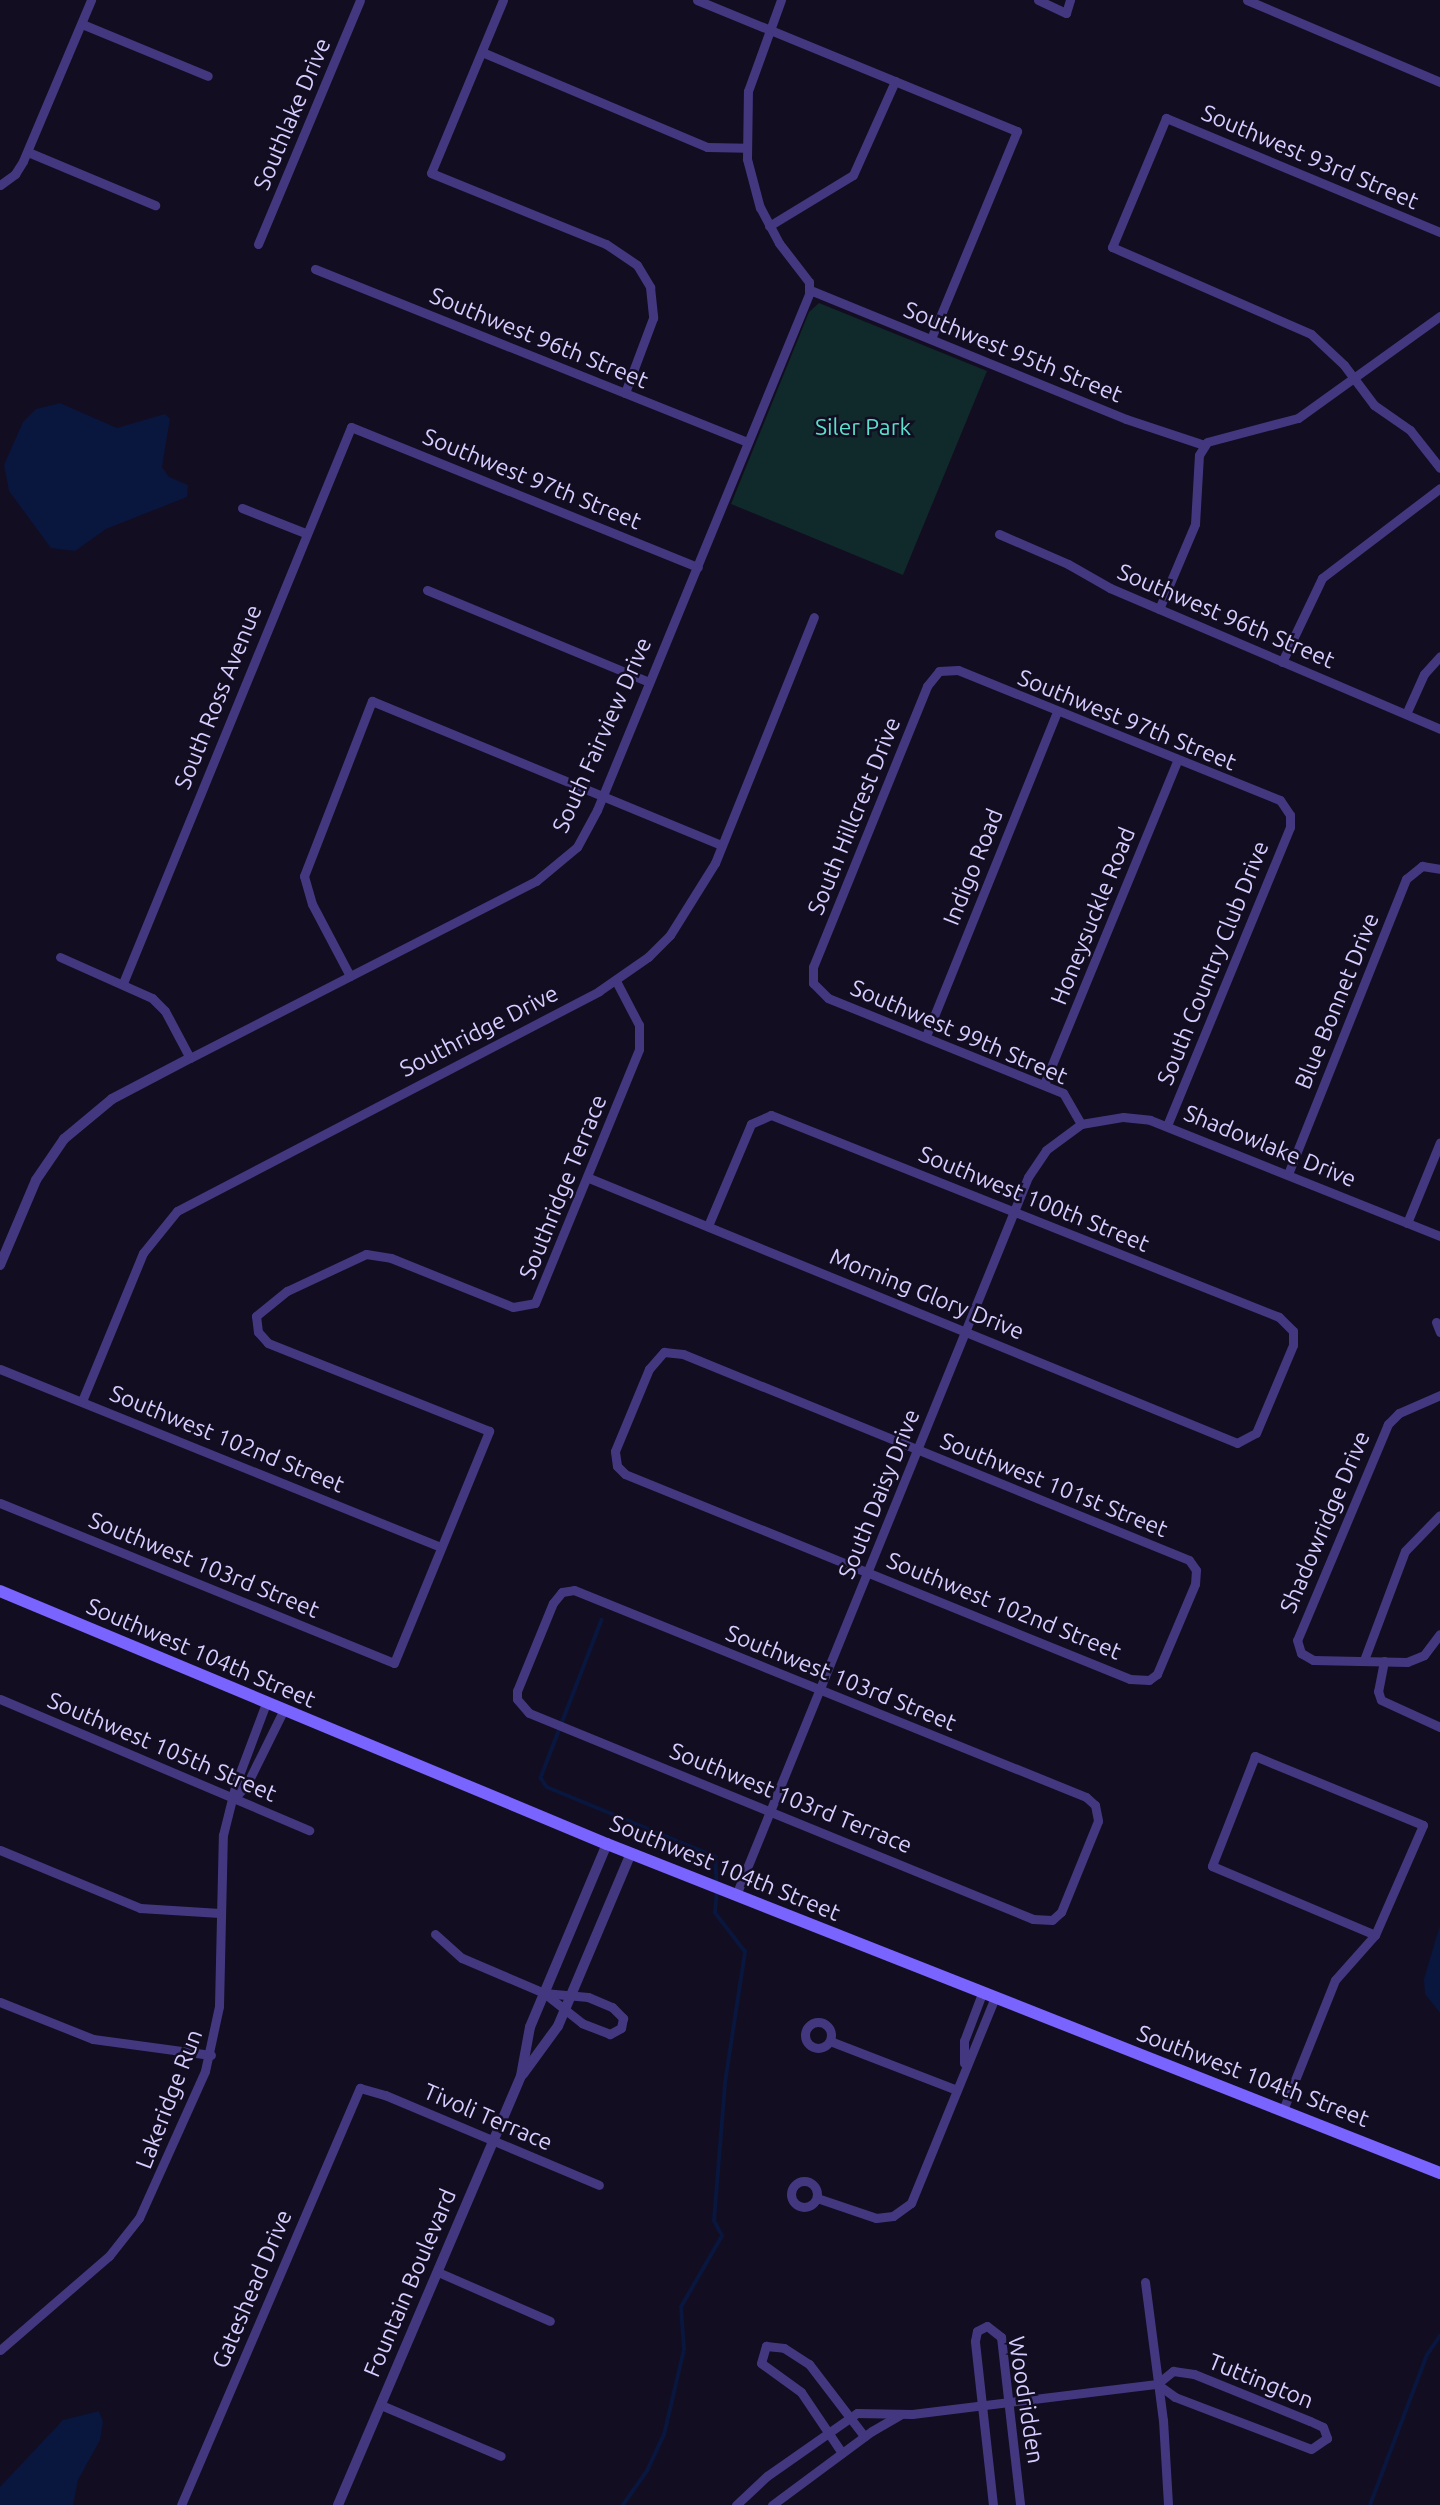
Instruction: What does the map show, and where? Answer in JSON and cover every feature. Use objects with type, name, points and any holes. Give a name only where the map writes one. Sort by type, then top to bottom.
[{"type":"main road","name":"Southwest 104th Street","points":[[0,1591],[607,1844],[1440,2173]]},
{"type":"street","points":[[0,185],[15,174],[28,152],[91,0]]},
{"type":"street","name":"Southlake Drive","points":[[258,244],[360,0]]},
{"type":"street","points":[[503,0],[431,173],[606,244],[637,264],[650,287],[653,318],[625,394]]},
{"type":"street","points":[[697,0],[1017,131],[931,339]]},
{"type":"street","points":[[781,0],[748,91],[746,148],[751,183],[769,226],[809,282],[810,290]]},
{"type":"street","points":[[1038,0],[1066,13],[1070,0]]},
{"type":"street","points":[[1247,0],[1440,82]]},
{"type":"street","points":[[82,24],[208,76]]},
{"type":"street","points":[[482,52],[708,147],[746,148]]},
{"type":"street","points":[[769,226],[853,175],[895,80]]},
{"type":"street","name":"Southwest 93rd Street","points":[[1354,380],[1329,349],[1302,328],[1112,247],[1166,118],[1440,232]]},
{"type":"street","points":[[28,152],[155,205]]},
{"type":"street","name":"Southwest 96th Street","points":[[315,269],[748,442]]},
{"type":"street","name":"Southwest 95th Street","points":[[810,290],[1126,419],[1203,445]]},
{"type":"street","name":"South Fairview Drive","points":[[0,1265],[36,1180],[64,1139],[111,1099],[555,869],[577,847],[602,796],[698,567],[810,290]]},
{"type":"street","points":[[1159,609],[1195,524],[1198,460],[1203,445],[1216,437],[1248,434],[1297,418],[1354,380],[1440,316]]},
{"type":"street","points":[[1354,380],[1374,405],[1410,430],[1440,468]]},
{"type":"street","name":"South Ross Avenue","points":[[123,984],[305,533],[351,427]]},
{"type":"street","name":"Southwest 97th Street","points":[[351,427],[698,567]]},
{"type":"street","points":[[1282,662],[1321,578],[1440,488]]},
{"type":"street","points":[[242,508],[305,533]]},
{"type":"street","name":"Southwest 96th Street","points":[[999,534],[1159,609],[1440,729]]},
{"type":"street","points":[[428,590],[649,682]]},
{"type":"street","name":"Southridge Drive","points":[[82,1402],[143,1253],[177,1211],[616,981],[648,957],[683,919],[722,845],[814,617]]},
{"type":"street","points":[[1406,714],[1424,674],[1440,656]]},
{"type":"street","name":"Southwest 97th Street","points":[[942,670],[958,670],[1177,761],[1280,800],[1290,815]]},
{"type":"street","name":"South Hillcrest Drive","points":[[813,983],[813,967],[927,686],[942,670]]},
{"type":"street","points":[[350,976],[312,904],[304,876],[372,701],[722,845]]},
{"type":"street","name":"Indigo Road","points":[[926,1036],[1057,712]]},
{"type":"street","name":"Honeysuckle Road","points":[[1044,1084],[1177,761]]},
{"type":"street","name":"South Country Club Drive","points":[[1167,1125],[1290,827],[1290,815]]},
{"type":"street","name":"Blue Bonnet Drive","points":[[1288,1174],[1406,879],[1422,866],[1440,869]]},
{"type":"street","points":[[60,957],[152,998],[165,1011],[190,1058]]},
{"type":"street","name":"Southridge Terrace","points":[[439,1546],[489,1431],[268,1343],[258,1332],[256,1316],[270,1301],[366,1254],[391,1258],[513,1307],[531,1306],[543,1288],[589,1178],[641,1040],[632,1008],[616,981]]},
{"type":"street","name":"Southwest 99th Street","points":[[813,983],[828,998],[1044,1084],[1066,1096],[1081,1124]]},
{"type":"street","name":"Southwest 100th Street","points":[[708,1226],[751,1124],[760,1117],[771,1115],[1279,1317],[1290,1327],[1293,1345],[1250,1440]]},
{"type":"street","name":"Shadowlake Drive","points":[[1081,1124],[1133,1117],[1167,1125],[1440,1236]]},
{"type":"street","name":"South Daisy Drive","points":[[736,1895],[1014,1212],[1040,1157],[1081,1124]]},
{"type":"street","points":[[1407,1223],[1440,1142]]},
{"type":"street","name":"Morning Glory Drive","points":[[589,1178],[1230,1441],[1250,1440]]},
{"type":"street","name":"Southwest 101st Street","points":[[616,1462],[618,1443],[649,1369],[660,1354],[683,1354],[1184,1557],[1196,1570],[1195,1584],[1159,1671],[1149,1680]]},
{"type":"street","name":"Southwest 102nd Street","points":[[0,1369],[439,1546]]},
{"type":"street","name":"Shadowridge Drive","points":[[1364,1660],[1313,1660],[1301,1653],[1298,1636],[1388,1424],[1399,1413],[1440,1395]]},
{"type":"street","name":"Southwest 102nd Street","points":[[616,1462],[631,1477],[1130,1679],[1149,1680]]},
{"type":"street","name":"Southwest 103rd Street","points":[[0,1503],[394,1663],[439,1546]]},
{"type":"street","points":[[1440,1516],[1405,1551],[1364,1660],[1407,1662],[1424,1655],[1440,1634]]},
{"type":"street","name":"Southwest 103rd Street","points":[[520,1703],[517,1690],[552,1603],[567,1591],[582,1591],[820,1691],[1086,1797],[1096,1809],[1095,1829],[1063,1909],[1052,1920]]},
{"type":"street","points":[[1384,1661],[1378,1691],[1381,1700],[1440,1727]]},
{"type":"street","name":"Southwest 105th Street","points":[[0,1699],[309,1830]]},
{"type":"street","name":"Lakeridge Run","points":[[0,2350],[109,2256],[139,2218],[211,2055],[219,2006],[223,1835],[265,1703]]},
{"type":"street","name":"Southwest 103rd Terrace","points":[[520,1703],[529,1713],[1033,1919],[1052,1920]]},
{"type":"street","name":"Lakeridge Run","points":[[234,1799],[246,1786],[283,1710]]},
{"type":"street","points":[[1283,2110],[1335,1980],[1375,1935],[1423,1825],[1255,1756],[1212,1866],[1375,1935]]},
{"type":"street","name":"Fountain Boulevard","points":[[338,2505],[521,2076],[530,2026],[607,1844]]},
{"type":"street","points":[[0,1850],[140,1908],[220,1913]]},
{"type":"street","name":"Fountain Boulevard","points":[[521,2076],[552,2038],[631,1853]]},
{"type":"street","points":[[435,1934],[462,1958],[544,1993],[571,1996],[618,2011],[621,2028],[615,2034],[603,2032],[565,2011],[544,1993]]},
{"type":"street","points":[[817,2198],[867,2217],[892,2216],[906,2208],[921,2185],[989,1994]]},
{"type":"street","points":[[0,2002],[104,2042],[211,2055]]},
{"type":"street","points":[[830,2041],[957,2090]]},
{"type":"street","name":"Tivoli Terrace","points":[[360,2088],[494,2140],[599,2185]]},
{"type":"street","name":"Gateshead Drive","points":[[181,2505],[360,2088]]},
{"type":"street","points":[[438,2272],[550,2321]]},
{"type":"street","points":[[1145,2282],[1168,2505]]},
{"type":"street","name":"Woodridden","points":[[993,2505],[975,2341],[984,2326],[994,2329],[1001,2337],[1020,2505]]},
{"type":"street","points":[[842,2453],[801,2392],[761,2363],[765,2346],[784,2348],[809,2364],[864,2437]]},
{"type":"street","name":"Tuttington","points":[[849,2416],[867,2411],[900,2415],[1157,2384],[1173,2371],[1194,2374],[1319,2425],[1327,2438],[1311,2449],[1175,2397],[1157,2384]]},
{"type":"street","points":[[381,2405],[501,2456]]},
{"type":"street","name":"Tuttington","points":[[772,2505],[864,2437],[900,2415]]},
{"type":"street","points":[[736,2505],[849,2416]]},
{"type":"green space","name":"Siler Park","points":[[819,303],[987,371],[903,575],[731,504],[809,312]]},
{"type":"water","points":[[60,403],[117,428],[165,414],[170,419],[162,467],[169,477],[188,485],[187,497],[106,529],[75,551],[51,548],[9,491],[4,465],[23,422],[36,409]]},
{"type":"water","points":[[1440,1925],[1440,2013],[1425,1994],[1424,1979]]},
{"type":"water","points":[[99,2411],[103,2422],[100,2440],[78,2480],[73,2505],[0,2505],[0,2487],[63,2420]]},
{"type":"waterway","points":[[602,1620],[541,1778],[547,1787],[716,1857],[717,1884]]},
{"type":"waterway","points":[[623,2505],[647,2471],[664,2435],[684,2350],[681,2307],[722,2236],[714,2221],[725,2083],[745,1952],[715,1913],[717,1891]]},
{"type":"waterway","points":[[1370,2505],[1427,2355],[1440,2336]]}]
